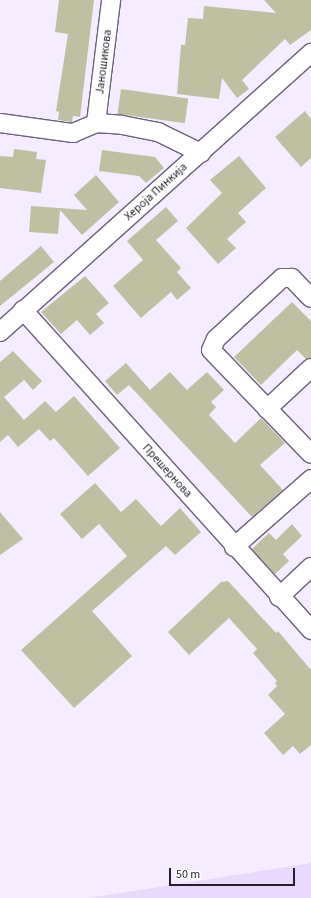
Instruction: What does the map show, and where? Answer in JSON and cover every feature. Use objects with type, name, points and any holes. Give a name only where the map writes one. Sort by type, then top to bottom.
[{"type":"street","name":"Јаношикова","points":[[96,123],[111,0]]},
{"type":"street","name":"Хероја Пинкија","points":[[0,332],[311,53]]},
{"type":"street","points":[[0,123],[73,133],[96,123],[158,132],[201,153]]},
{"type":"street","points":[[311,298],[292,278],[282,278],[216,339],[211,350],[311,454]]},
{"type":"street","name":"Прешернова","points":[[24,310],[234,547],[311,630]]},
{"type":"street","points":[[267,408],[311,368]]},
{"type":"street","points":[[234,547],[311,478]]},
{"type":"street","points":[[280,597],[311,567]]},
{"type":"shaded area","points":[[311,863],[311,898],[88,898]]},
{"type":"building","points":[[59,0],[94,0],[80,117],[73,116],[72,122],[58,120],[59,112],[56,111],[68,34],[55,32]]},
{"type":"building","points":[[264,0],[311,0],[311,30],[290,45],[285,39],[242,80],[249,89],[237,98],[222,78],[219,99],[177,94],[181,45],[185,45],[188,18],[203,19],[204,6],[276,13]]},
{"type":"building","points":[[121,89],[188,98],[185,123],[118,114]]},
{"type":"building","points":[[305,111],[311,119],[311,158],[301,167],[275,137]]},
{"type":"building","points":[[14,149],[37,152],[36,159],[46,160],[41,193],[0,188],[0,156],[13,157]]},
{"type":"building","points":[[102,150],[155,157],[164,168],[146,183],[139,176],[99,171]]},
{"type":"building","points":[[239,156],[266,188],[238,213],[246,222],[227,239],[236,248],[218,264],[186,228],[222,193],[210,180]]},
{"type":"building","points":[[96,175],[119,202],[82,235],[60,210],[58,234],[29,232],[31,206],[87,210],[74,195]]},
{"type":"building","points":[[166,207],[178,221],[156,240],[181,268],[177,272],[191,288],[177,300],[171,292],[141,318],[113,286],[143,260],[127,241]]},
{"type":"building","points":[[41,246],[54,262],[0,306],[0,281]]},
{"type":"building","points":[[85,276],[109,303],[96,314],[104,323],[90,335],[77,320],[61,334],[41,312]]},
{"type":"building","points":[[292,302],[311,321],[311,358],[306,359],[297,350],[261,385],[234,357]]},
{"type":"building","points":[[13,351],[42,381],[33,390],[24,380],[4,397],[24,420],[45,401],[56,412],[74,396],[120,448],[88,476],[54,438],[50,441],[39,429],[18,447],[8,435],[0,442],[0,362]]},
{"type":"building","points":[[126,363],[150,390],[170,372],[187,390],[207,372],[224,390],[211,402],[216,407],[209,415],[235,443],[261,418],[285,443],[260,465],[283,490],[252,517],[129,385],[117,395],[105,381]]},
{"type":"building","points":[[95,483],[121,512],[136,499],[161,526],[180,508],[201,532],[175,555],[166,546],[92,611],[132,656],[74,708],[21,650],[127,556],[99,524],[82,539],[60,514]]},
{"type":"building","points":[[0,512],[23,539],[0,555]]},
{"type":"building","points":[[292,524],[302,536],[283,554],[289,561],[275,574],[252,549],[269,533],[276,540]]},
{"type":"building","points":[[228,581],[276,633],[278,631],[311,670],[311,745],[300,754],[293,746],[283,755],[264,733],[285,714],[268,695],[277,686],[275,683],[277,681],[253,653],[257,649],[229,618],[189,655],[168,632],[221,582]]}]
